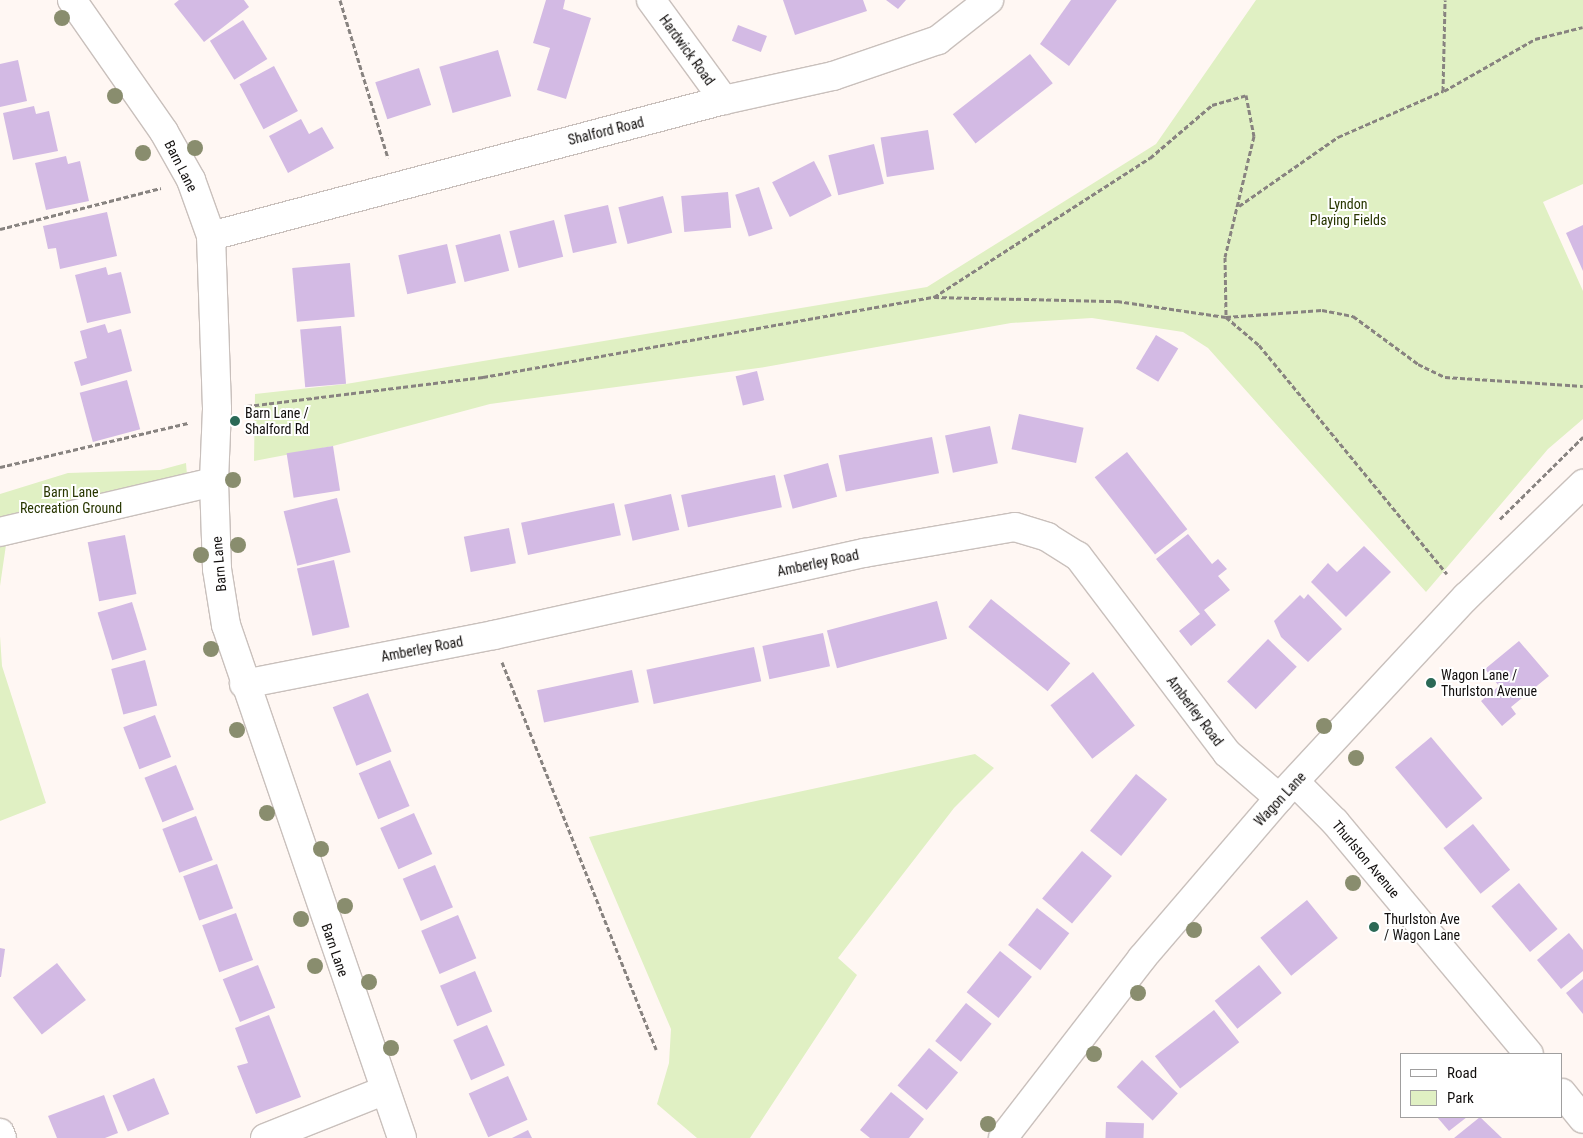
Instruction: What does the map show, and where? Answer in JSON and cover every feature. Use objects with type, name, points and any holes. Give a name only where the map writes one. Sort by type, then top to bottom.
[{"type":"street","name":"Barn Lane","points":[[72,0],[142,97],[191,180],[211,236],[216,416],[214,482],[217,569],[226,625],[244,684],[383,1090],[402,1138]]},
{"type":"street","name":"Hardwick Road","points":[[651,0],[724,100]]},
{"type":"street","name":"Shalford Road","points":[[211,236],[396,185],[724,100],[834,76],[938,40],[989,0]]},
{"type":"street","points":[[0,532],[214,482]]},
{"type":"street","name":"Wagon Lane","points":[[1003,1138],[1142,958],[1287,790],[1466,597],[1583,484]]},
{"type":"street","name":"Amberley Road","points":[[244,684],[494,635],[864,553],[999,529],[1027,529],[1078,556],[1227,753],[1287,790]]},
{"type":"street","name":"Thurlston Avenue","points":[[1287,790],[1335,822],[1528,1053]]},
{"type":"street","points":[[265,1138],[383,1090]]},
{"type":"street","points":[[1563,1094],[1583,1119]]},
{"type":"street","points":[[0,1133],[2,1138]]},
{"type":"path","points":[[340,0],[396,185]]},
{"type":"path","points":[[1443,91],[1445,0]]},
{"type":"path","points":[[1239,207],[1338,137],[1443,91],[1535,39],[1583,27]]},
{"type":"path","points":[[934,297],[1150,158],[1212,105],[1246,95],[1254,136],[1239,207],[1225,257],[1226,317],[1259,345],[1466,597]]},
{"type":"path","points":[[0,229],[191,180]]},
{"type":"path","points":[[0,467],[216,416],[483,377],[934,297],[1117,301],[1226,317],[1322,310],[1353,316],[1418,364],[1445,377],[1583,386]]},
{"type":"path","points":[[494,635],[511,690],[656,1049]]},
{"type":"green space","name":"Lyndon Playing Fields","points":[[1256,0],[1583,0],[1583,184],[1543,202],[1583,291],[1583,419],[1548,449],[1426,592],[1208,348],[1183,332],[1092,318],[1011,323],[765,367],[490,404],[333,446],[254,461],[255,394],[346,384],[927,287],[1156,144]]},
{"type":"green space","name":"Barn Lane Recreation Ground","points":[[186,463],[189,499],[6,545],[0,586],[0,494],[68,473],[160,470]]},
{"type":"green space","points":[[0,636],[2,666],[46,803],[0,821]]},
{"type":"green space","points":[[975,754],[994,768],[954,808],[838,958],[857,975],[750,1138],[697,1138],[657,1104],[669,1063],[671,1029],[589,837]]},
{"type":"building","points":[[179,0],[244,0],[249,7],[204,42],[174,4]]},
{"type":"building","points":[[546,0],[565,0],[563,9],[591,18],[566,99],[537,90],[550,48],[533,43]]},
{"type":"building","points":[[783,0],[863,0],[867,11],[795,35]]},
{"type":"building","points":[[886,0],[906,0],[898,9]]},
{"type":"building","points":[[1071,0],[1117,0],[1069,66],[1040,44]]},
{"type":"building","points":[[243,20],[267,59],[234,80],[210,41]]},
{"type":"building","points":[[738,25],[767,36],[761,52],[732,41]]},
{"type":"building","points":[[498,50],[511,96],[453,113],[439,67]]},
{"type":"building","points":[[1030,54],[1053,83],[976,143],[953,114]]},
{"type":"building","points":[[18,60],[27,101],[0,107],[0,64]]},
{"type":"building","points":[[274,66],[298,111],[264,129],[240,84]]},
{"type":"building","points":[[419,68],[431,105],[387,119],[375,82]]},
{"type":"building","points":[[34,106],[36,114],[49,111],[58,151],[13,160],[3,113]]},
{"type":"building","points":[[301,119],[309,134],[322,127],[334,148],[288,173],[269,136]]},
{"type":"building","points":[[928,130],[934,170],[887,177],[881,138]]},
{"type":"building","points":[[874,144],[884,184],[838,195],[828,155]]},
{"type":"building","points":[[66,156],[68,164],[80,161],[89,201],[46,210],[35,163]]},
{"type":"building","points":[[814,161],[832,196],[790,217],[772,182]]},
{"type":"building","points":[[759,187],[773,229],[749,237],[735,195]]},
{"type":"building","points":[[728,192],[731,228],[684,232],[681,196]]},
{"type":"building","points":[[663,196],[672,233],[628,244],[618,207]]},
{"type":"building","points":[[608,205],[617,243],[573,253],[564,215]]},
{"type":"building","points":[[107,212],[117,256],[60,269],[56,248],[48,249],[43,226]]},
{"type":"building","points":[[554,220],[563,257],[519,268],[509,231]]},
{"type":"building","points":[[1583,225],[1583,271],[1566,233]]},
{"type":"building","points":[[500,234],[509,271],[465,282],[455,245]]},
{"type":"building","points":[[447,244],[456,283],[407,294],[398,255]]},
{"type":"building","points":[[350,263],[355,317],[297,322],[292,268]]},
{"type":"building","points":[[106,267],[108,275],[121,272],[131,313],[87,323],[75,275]]},
{"type":"building","points":[[105,324],[108,333],[121,329],[132,371],[81,386],[74,362],[87,358],[80,331]]},
{"type":"building","points":[[341,326],[346,384],[305,387],[300,330]]},
{"type":"building","points":[[1156,335],[1178,348],[1158,382],[1136,368]]},
{"type":"building","points":[[757,371],[764,400],[743,405],[736,376]]},
{"type":"building","points":[[127,380],[140,429],[93,442],[80,393]]},
{"type":"building","points":[[1019,414],[1084,428],[1076,463],[1012,449]]},
{"type":"building","points":[[990,426],[998,463],[953,473],[945,436]]},
{"type":"building","points":[[932,437],[939,473],[846,491],[839,455]]},
{"type":"building","points":[[333,446],[340,490],[294,498],[287,453]]},
{"type":"building","points":[[1127,452],[1187,529],[1155,554],[1095,477]]},
{"type":"building","points":[[828,463],[837,497],[793,509],[784,475]]},
{"type":"building","points":[[775,475],[782,507],[688,527],[681,495]]},
{"type":"building","points":[[671,494],[679,530],[633,541],[624,505]]},
{"type":"building","points":[[337,498],[351,552],[297,566],[284,511]]},
{"type":"building","points":[[614,503],[621,535],[528,555],[521,523]]},
{"type":"building","points":[[509,528],[516,563],[471,572],[464,537]]},
{"type":"building","points":[[1188,534],[1212,564],[1218,559],[1227,569],[1218,576],[1230,590],[1204,610],[1216,625],[1191,646],[1179,631],[1200,614],[1156,559]]},
{"type":"building","points":[[125,535],[136,594],[99,601],[88,542]]},
{"type":"building","points":[[1364,546],[1391,572],[1346,617],[1311,582],[1328,563],[1337,572]]},
{"type":"building","points":[[334,560],[350,627],[312,636],[297,569]]},
{"type":"building","points":[[1308,594],[1342,629],[1308,662],[1281,637],[1274,621],[1300,595],[1304,599]]},
{"type":"building","points":[[991,599],[1070,663],[1048,691],[968,627]]},
{"type":"building","points":[[937,601],[947,639],[837,668],[827,631]]},
{"type":"building","points":[[132,602],[147,650],[112,660],[98,613]]},
{"type":"building","points":[[823,633],[830,666],[769,679],[762,646]]},
{"type":"building","points":[[1268,639],[1297,667],[1256,709],[1227,681]]},
{"type":"building","points":[[1519,641],[1549,676],[1511,707],[1516,714],[1502,726],[1481,701],[1499,686],[1485,669]]},
{"type":"building","points":[[754,647],[761,681],[654,704],[646,670]]},
{"type":"building","points":[[145,660],[157,705],[123,714],[111,669]]},
{"type":"building","points":[[632,670],[639,702],[544,722],[537,690]]},
{"type":"building","points":[[1093,672],[1135,726],[1092,759],[1050,705]]},
{"type":"building","points":[[368,693],[392,751],[356,766],[333,707]]},
{"type":"building","points":[[155,715],[171,757],[139,769],[123,727]]},
{"type":"building","points":[[1431,737],[1482,798],[1446,828],[1395,767]]},
{"type":"building","points":[[390,760],[410,806],[378,819],[359,773]]},
{"type":"building","points":[[176,765],[194,810],[162,822],[144,778]]},
{"type":"building","points":[[1136,774],[1167,799],[1121,856],[1090,831]]},
{"type":"building","points":[[414,813],[432,854],[399,869],[380,828]]},
{"type":"building","points":[[196,816],[213,860],[179,873],[162,829]]},
{"type":"building","points":[[1473,824],[1510,870],[1481,894],[1443,848]]},
{"type":"building","points":[[1082,851],[1112,876],[1072,924],[1042,898]]},
{"type":"building","points":[[217,864],[233,908],[199,920],[183,876]]},
{"type":"building","points":[[435,865],[453,907],[421,921],[403,879]]},
{"type":"building","points":[[1519,883],[1558,929],[1530,952],[1491,906]]},
{"type":"building","points":[[1307,900],[1338,938],[1291,976],[1260,938]]},
{"type":"building","points":[[1037,908],[1069,933],[1040,970],[1008,945]]},
{"type":"building","points":[[236,913],[253,960],[219,972],[202,925]]},
{"type":"building","points":[[458,915],[476,958],[440,974],[421,931]]},
{"type":"building","points":[[1569,933],[1583,950],[1583,971],[1561,989],[1537,960]]},
{"type":"building","points":[[0,948],[5,949],[1,977],[0,977]]},
{"type":"building","points":[[1000,951],[1032,977],[999,1018],[967,992]]},
{"type":"building","points":[[57,963],[86,1000],[42,1035],[13,997]]},
{"type":"building","points":[[258,965],[275,1008],[240,1022],[223,979]]},
{"type":"building","points":[[1259,965],[1282,993],[1237,1029],[1215,1001]]},
{"type":"building","points":[[475,971],[492,1012],[457,1026],[440,986]]},
{"type":"building","points":[[1583,979],[1583,1014],[1566,993]]},
{"type":"building","points":[[966,1003],[992,1024],[961,1062],[935,1041]]},
{"type":"building","points":[[1214,1010],[1239,1042],[1180,1088],[1155,1056]]},
{"type":"building","points":[[269,1015],[301,1097],[256,1114],[237,1066],[248,1063],[235,1028]]},
{"type":"building","points":[[487,1025],[505,1065],[471,1080],[453,1040]]},
{"type":"building","points":[[929,1048],[958,1072],[927,1110],[898,1086]]},
{"type":"building","points":[[1142,1060],[1178,1093],[1153,1120],[1117,1087]]},
{"type":"building","points":[[508,1076],[528,1120],[488,1137],[469,1093]]},
{"type":"building","points":[[154,1078],[169,1114],[128,1131],[113,1096]]},
{"type":"building","points":[[891,1092],[924,1119],[909,1138],[870,1138],[860,1130]]},
{"type":"building","points":[[104,1095],[118,1133],[105,1138],[57,1138],[48,1116]]},
{"type":"building","points":[[1438,1118],[1466,1118],[1449,1131]]},
{"type":"building","points":[[1481,1118],[1502,1138],[1454,1138]]},
{"type":"building","points":[[1106,1122],[1144,1123],[1143,1138],[1105,1138]]},
{"type":"building","points":[[528,1130],[532,1138],[512,1138]]},
{"type":"place","name":"Barn Lane / Shalford Rd","points":[[235,421]]},
{"type":"place","name":"Wagon Lane / Thurlston Avenue","points":[[1431,683]]},
{"type":"place","name":"Thurlston Ave / Wagon Lane","points":[[1374,927]]}]
